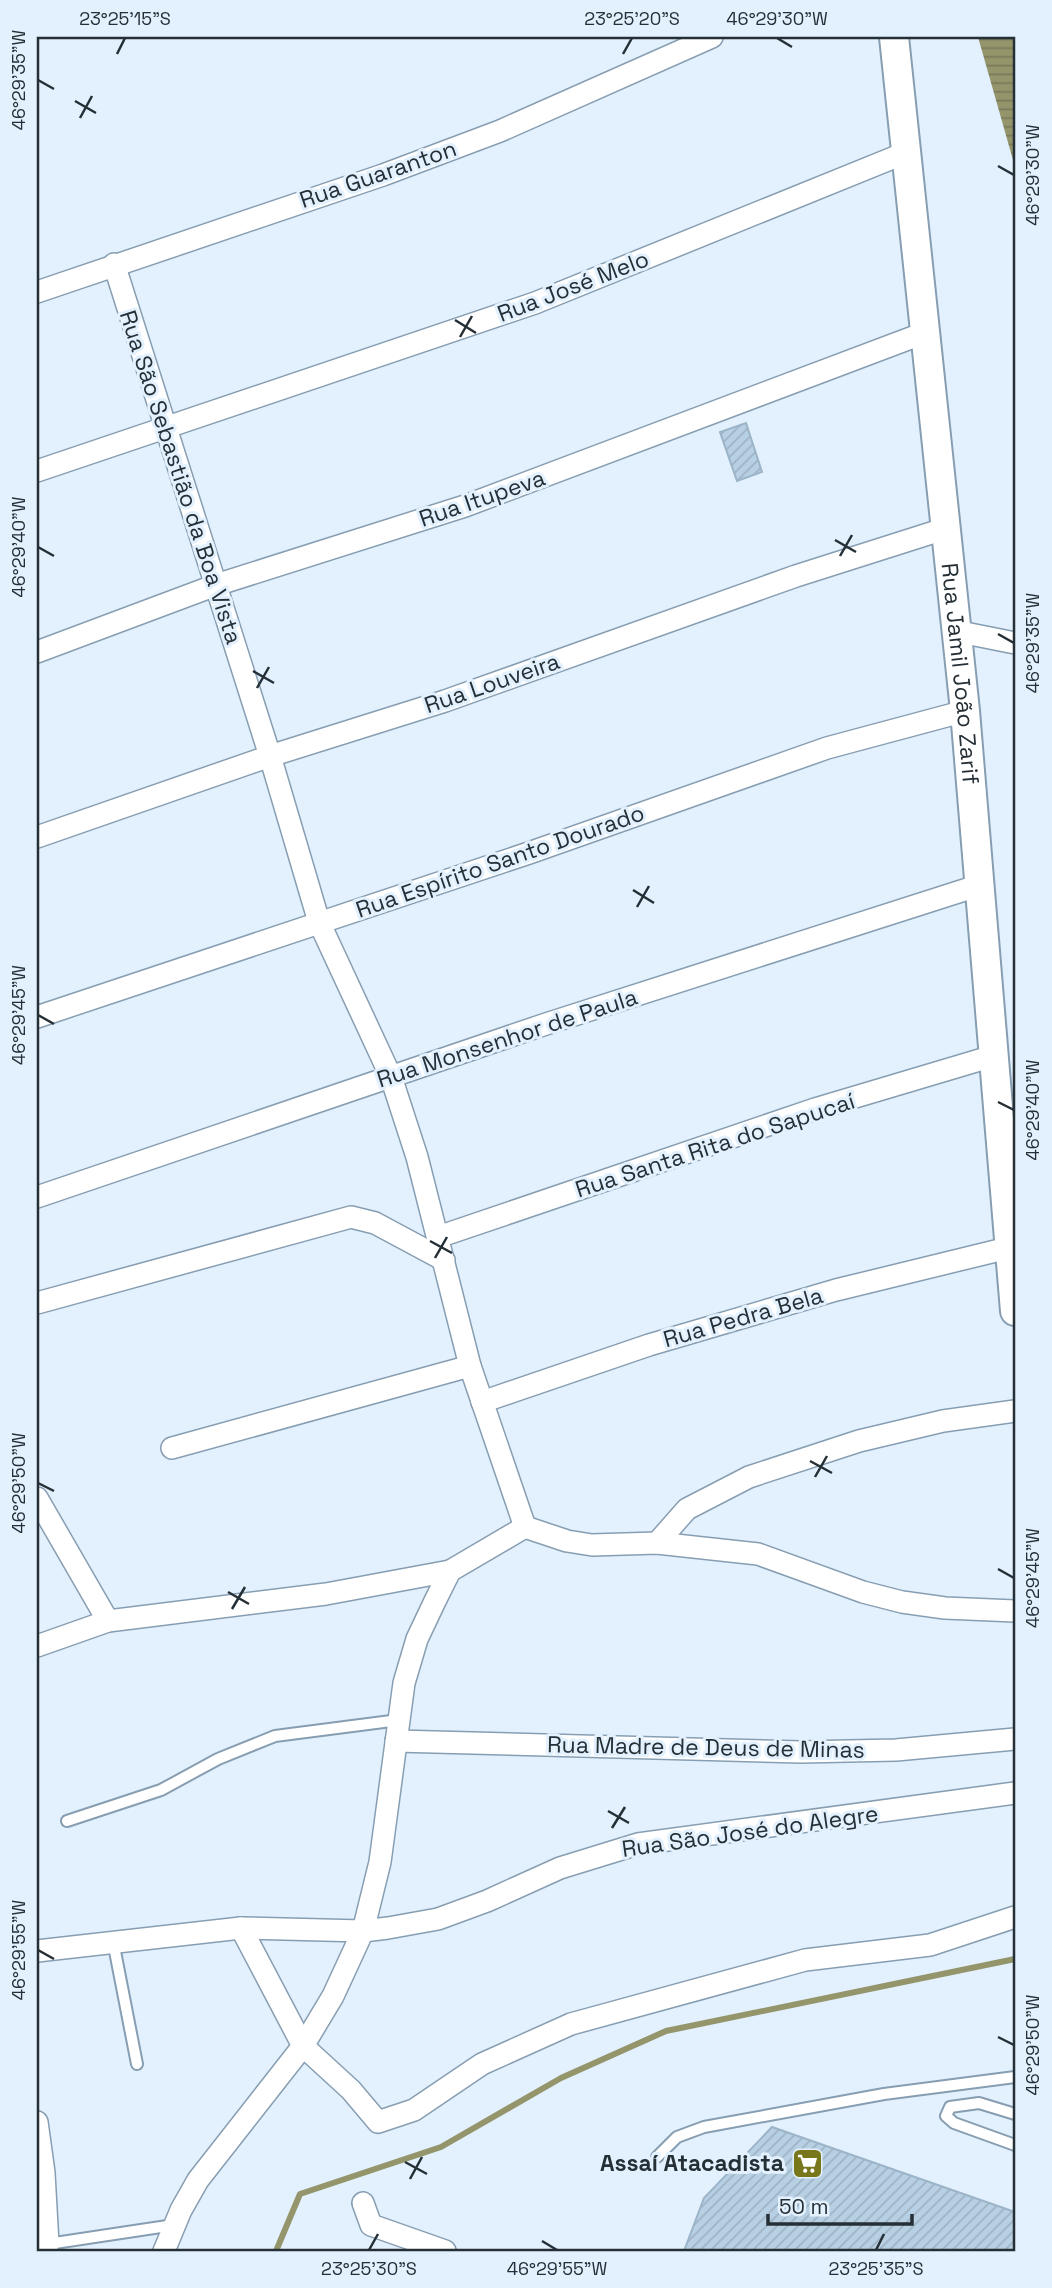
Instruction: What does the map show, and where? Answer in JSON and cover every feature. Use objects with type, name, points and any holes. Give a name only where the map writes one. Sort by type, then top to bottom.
[{"type":"main road","name":"Rua Jamil João Zarif","points":[[894,37],[965,711],[1015,1311]]},
{"type":"street","name":"Rua Guaranton","points":[[37,292],[383,175],[500,131],[712,37]]},
{"type":"street","name":"Rua José Melo","points":[[37,471],[535,303],[905,153]]},
{"type":"street","name":"Rua São Sebastião da Boa Vista","points":[[114,264],[270,755],[319,922],[390,1077],[417,1157],[470,1366],[526,1527]]},
{"type":"street","name":"Rua Itupeva","points":[[37,652],[216,585],[465,506],[924,333]]},
{"type":"street","name":"Rua Louveira","points":[[37,837],[270,755],[445,701],[796,576],[947,528]]},
{"type":"street","points":[[955,631],[1015,643]]},
{"type":"street","name":"Rua Espírito Santo Dourado","points":[[37,1017],[827,748],[965,711]]},
{"type":"street","name":"Rua Monsenhor de Paula","points":[[37,1197],[390,1077],[980,885]]},
{"type":"street","name":"Rua Santa Rita do Sapucaí","points":[[438,1237],[815,1110],[993,1056]]},
{"type":"street","points":[[37,1303],[351,1217],[375,1223],[444,1260]]},
{"type":"street","name":"Rua Pedra Bela","points":[[482,1402],[649,1345],[823,1294],[1009,1248]]},
{"type":"street","points":[[172,1448],[470,1366]]},
{"type":"street","points":[[657,1543],[687,1508],[749,1477],[859,1441],[943,1421],[1015,1410]]},
{"type":"street","points":[[37,1497],[108,1621]]},
{"type":"street","points":[[37,1646],[108,1621],[326,1594],[450,1571],[526,1527],[567,1541],[592,1545],[657,1543],[758,1554],[863,1592],[902,1602],[945,1608],[1015,1611]]},
{"type":"street","points":[[164,2251],[174,2225],[198,2180],[303,2046],[333,1996],[363,1931],[380,1861],[404,1682],[417,1639],[450,1571]]},
{"type":"street","name":"Rua Madre de Deus de Minas","points":[[396,1741],[801,1752],[896,1750],[1015,1739]]},
{"type":"street","name":"Rua São José do Alegre","points":[[37,1951],[241,1928],[363,1931],[438,1919],[487,1901],[560,1868],[638,1844],[1015,1793]]},
{"type":"street","points":[[241,1928],[303,2046],[351,2090],[379,2122],[414,2110],[482,2064],[572,2024],[805,1960],[930,1945],[1015,1917]]},
{"type":"street","points":[[37,2122],[44,2173],[45,2242]]},
{"type":"street","points":[[363,2203],[371,2225],[445,2251]]},
{"type":"lane","points":[[67,1821],[161,1790],[218,1759],[275,1736],[398,1720]]},
{"type":"lane","points":[[113,1941],[137,2064]]},
{"type":"lane","points":[[657,2157],[677,2137],[704,2127],[884,2094],[1015,2077]]},
{"type":"lane","points":[[1015,2114],[971,2102],[950,2107],[946,2116],[954,2123],[1015,2145]]},
{"type":"lane","points":[[45,2242],[174,2225]]},
{"type":"shaded area","points":[[978,37],[1013,37],[1015,43],[1015,167]]},
{"type":"building","points":[[746,423],[762,472],[737,481],[720,432]]},
{"type":"building","name":"Assaí Atacadista","points":[[772,2127],[1015,2212],[1015,2251],[684,2251],[704,2198]]},
{"type":"waterway","points":[[276,2251],[300,2194],[441,2147],[561,2078],[666,2031],[1015,1959]]},
{"type":"place","name":"Assaí Atacadista","points":[[807,2163]]}]
